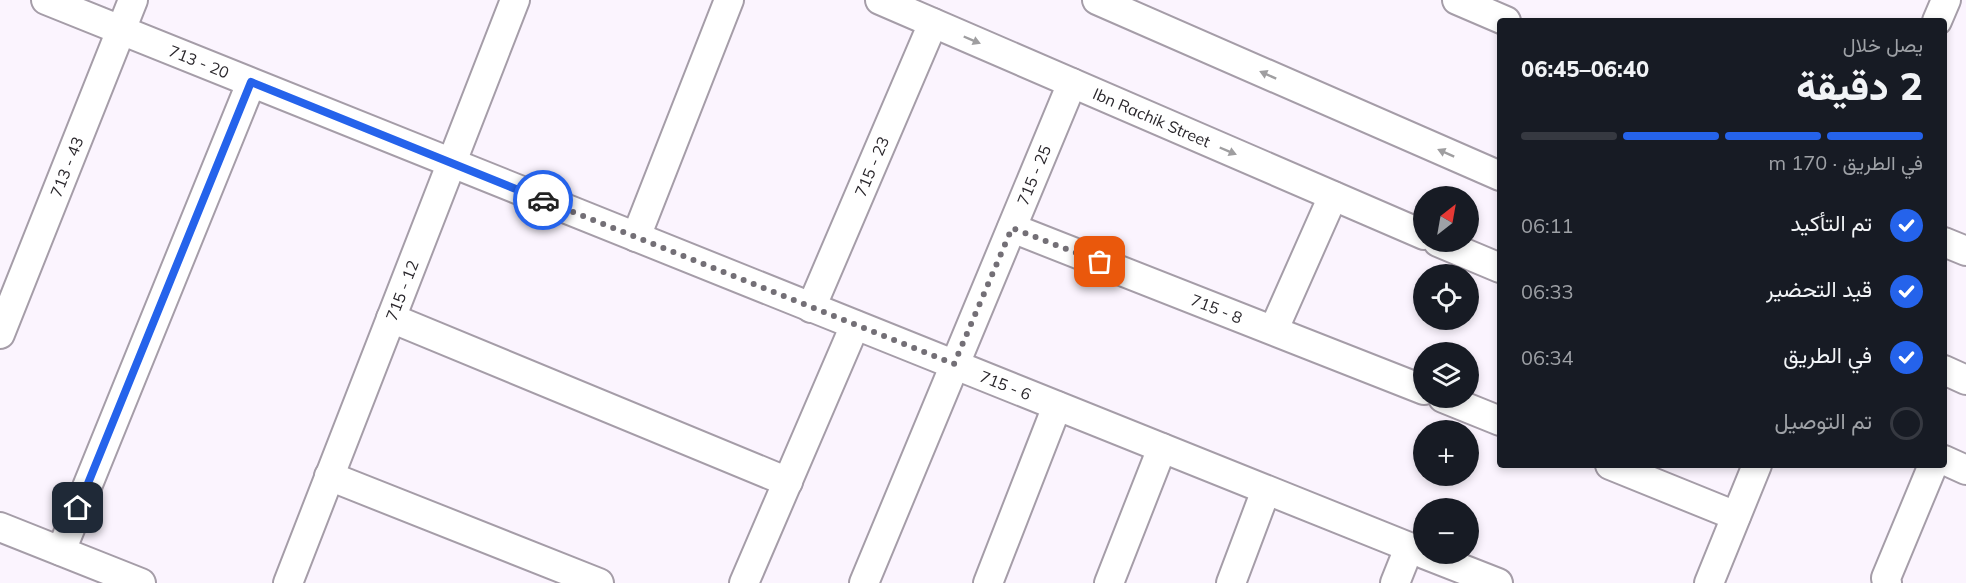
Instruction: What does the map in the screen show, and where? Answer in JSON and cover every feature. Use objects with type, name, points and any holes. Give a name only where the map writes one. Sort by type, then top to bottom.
[{"type":"street","name":"713 - 20","points":[[46,0],[451,164]]},
{"type":"street","name":"713 - 43","points":[[0,334],[133,0]]},
{"type":"street","name":"715 - 12","points":[[288,583],[515,0]]},
{"type":"street","points":[[636,237],[729,0]]},
{"type":"street","name":"Ibn Rachik Street","points":[[880,0],[1413,230]]},
{"type":"street","points":[[1097,0],[1497,175]]},
{"type":"street","points":[[1457,0],[1499,18]]},
{"type":"street","points":[[1938,18],[1946,0]]},
{"type":"street","name":"715 - 23","points":[[811,308],[933,23]]},
{"type":"street","points":[[61,551],[251,82]]},
{"type":"street","name":"715 - 25","points":[[864,583],[1072,83]]},
{"type":"street","name":"715 - 6","points":[[451,164],[1413,549]]},
{"type":"street","points":[[1274,329],[1333,196]]},
{"type":"street","name":"715 - 8","points":[[1012,228],[1413,386]]},
{"type":"street","points":[[1947,243],[1966,251]]},
{"type":"street","points":[[1462,252],[1497,267]]},
{"type":"street","points":[[391,318],[788,482]]},
{"type":"street","points":[[744,583],[855,325]]},
{"type":"street","points":[[1947,371],[1966,380]]},
{"type":"street","points":[[988,583],[1057,406]]},
{"type":"street","points":[[1469,408],[1497,419]]},
{"type":"street","points":[[1109,583],[1162,448]]},
{"type":"street","points":[[1947,461],[1966,470]]},
{"type":"street","points":[[1617,468],[1736,516]]},
{"type":"street","points":[[1709,583],[1755,468]]},
{"type":"street","points":[[1887,583],[1886,578],[1932,468]]},
{"type":"street","points":[[329,476],[598,583]]},
{"type":"street","points":[[1231,583],[1266,490]]},
{"type":"street","points":[[0,526],[141,583]]},
{"type":"street","points":[[1395,583],[1413,559]]},
{"type":"street","name":"715 - 6","points":[[1451,564],[1498,583]]},
{"type":"way so far","points":[[543,200],[954,364],[1012,228],[1100,262]]},
{"type":"route","points":[[78,508],[251,82],[543,200]]}]
